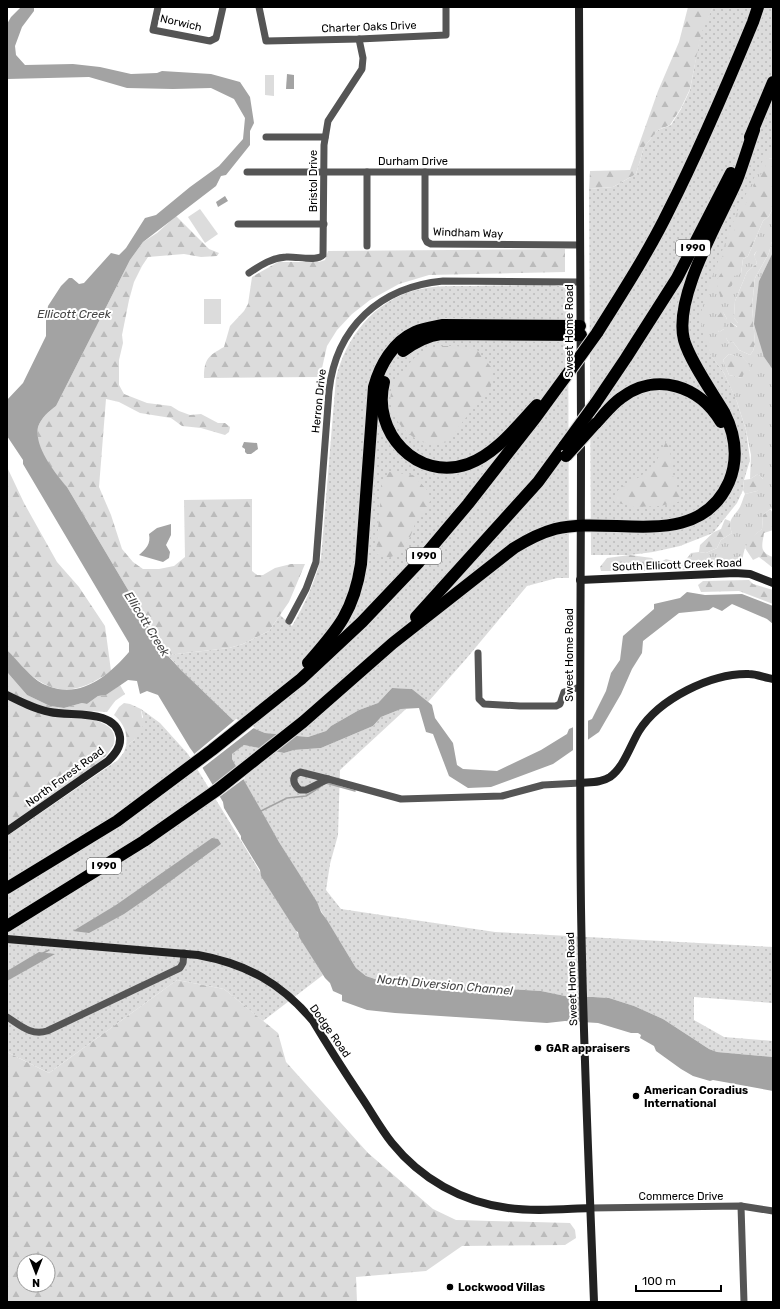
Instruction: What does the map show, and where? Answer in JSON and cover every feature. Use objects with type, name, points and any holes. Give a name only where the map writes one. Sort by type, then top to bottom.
[{"type":"highway","name":"I 990","points":[[7,888],[117,821],[257,714],[301,679],[362,622],[419,562],[473,497],[536,417],[596,333],[633,275],[669,211],[712,120],[758,7]]},
{"type":"highway","name":"I 990","points":[[7,926],[144,841],[199,803],[269,750],[393,643],[566,450],[677,278],[754,130],[773,82]]},
{"type":"highway","points":[[581,522],[663,526],[685,522],[708,510],[726,489],[735,464],[734,440],[724,412],[686,347],[682,331],[682,317],[688,292],[702,256],[737,179],[754,130]]},
{"type":"highway","points":[[281,695],[344,620],[358,584],[361,564],[374,387],[377,376],[384,362],[393,349],[414,333],[442,325],[580,330]]},
{"type":"highway","points":[[566,376],[492,450],[474,461],[460,466],[436,466],[411,456],[393,438],[387,428],[383,416],[382,397],[386,375],[402,352],[415,342],[432,336],[453,333],[580,330]]},
{"type":"highway","points":[[393,643],[514,548],[524,542],[544,532],[581,522],[668,519],[686,514],[700,506],[713,493],[722,479],[727,464],[727,441],[719,418],[710,406],[697,395],[672,385],[655,384],[636,389],[621,398],[566,450]]},
{"type":"street","name":"Norwich","points":[[158,7],[153,30],[210,41],[216,38],[223,7]]},
{"type":"street","name":"Charter Oaks Drive","points":[[259,7],[266,41],[446,35],[446,7]]},
{"type":"street","name":"Sweet Home Road","points":[[579,7],[581,522],[580,783],[582,975],[594,1302]]},
{"type":"street","name":"Bristol Drive","points":[[249,273],[272,259],[285,257],[322,257],[324,249],[324,145],[328,121],[362,69],[363,58],[359,39]]},
{"type":"street","points":[[266,137],[326,137]]},
{"type":"street","name":"Durham Drive","points":[[247,172],[579,172]]},
{"type":"street","points":[[367,172],[367,246]]},
{"type":"street","name":"Windham Way","points":[[424,172],[424,238],[430,244],[580,245]]},
{"type":"street","points":[[238,224],[324,224]]},
{"type":"street","name":"Herron Drive","points":[[289,621],[306,589],[316,562],[329,391],[334,366],[346,338],[358,322],[374,307],[388,298],[404,290],[425,284],[443,281],[580,282]]},
{"type":"street","name":"South Ellicott Creek Road","points":[[580,580],[735,572],[750,574],[773,583]]},
{"type":"street","points":[[478,653],[478,691],[479,699],[484,704],[556,706],[560,704],[564,692],[580,687]]},
{"type":"street","points":[[328,779],[401,799],[502,796],[544,785],[599,781],[614,774],[621,766],[640,730],[652,715],[674,698],[696,686],[716,678],[751,674],[773,679]]},
{"type":"street","name":"North Forest Road","points":[[7,695],[27,705],[49,712],[105,718],[115,726],[119,732],[120,740],[118,750],[108,761],[7,831]]},
{"type":"street","name":"Dodge Road","points":[[7,939],[184,953],[217,958],[242,966],[274,984],[290,996],[313,1022],[392,1142],[411,1163],[438,1184],[469,1199],[492,1206],[539,1210],[590,1208]]},
{"type":"street","points":[[7,1017],[33,1032],[40,1033],[47,1031],[180,968],[183,963],[184,953]]},
{"type":"street","points":[[741,1206],[744,1302]]},
{"type":"street","name":"Commerce Drive","points":[[590,1208],[741,1206],[773,1211]]},
{"type":"green space","points":[[688,7],[713,7],[701,34],[690,89],[681,108],[670,125],[658,130],[644,147],[636,174],[613,187],[589,189],[590,171],[630,170],[658,91],[679,42]]},
{"type":"green space","points":[[713,7],[773,7],[773,146],[711,355],[724,373],[736,399],[746,430],[750,460],[744,480],[743,490],[737,503],[713,533],[680,546],[653,552],[630,555],[591,555],[589,189],[613,187],[636,174],[644,147],[658,130],[671,125],[690,90],[701,31]]},
{"type":"green space","points":[[265,75],[274,75],[274,96],[265,95]]},
{"type":"green space","points":[[773,145],[773,158],[766,159],[765,169],[753,185],[755,193],[738,213],[734,233],[729,238],[720,263],[721,273],[716,281],[721,300],[727,288],[732,286],[734,276],[741,274],[743,259],[748,256],[763,221],[769,216],[773,208],[773,226],[770,238],[757,250],[754,255],[757,263],[747,272],[735,301],[734,318],[738,323],[738,327],[730,322],[730,336],[726,338],[729,343],[733,342],[739,350],[750,355],[753,351],[755,344],[752,306],[755,278],[769,253],[773,240],[773,252],[759,281],[764,357],[773,370],[773,508],[763,515],[762,529],[748,542],[743,554],[741,568],[681,570],[681,566],[691,553],[706,553],[717,548],[721,540],[732,533],[730,529],[730,522],[740,507],[745,494],[757,491],[760,487],[763,487],[763,479],[758,474],[750,479],[751,455],[746,430],[737,402],[724,373],[710,354],[703,334],[700,317],[707,290],[737,212],[767,152]],"holes":[[[721,312],[723,312],[727,319],[723,322],[724,329],[719,332],[717,329],[720,319],[717,317]],[[729,354],[739,357],[741,355],[750,366],[750,370],[744,373],[742,378],[729,375],[723,360]]]},
{"type":"green space","points":[[773,158],[773,208],[769,216],[763,221],[748,256],[743,259],[741,274],[721,300],[716,281],[721,273],[720,263],[729,238],[734,232],[738,213],[749,201],[753,185],[765,169],[766,159]]},
{"type":"green space","points":[[200,209],[218,234],[205,243],[188,217]]},
{"type":"green space","points":[[176,216],[209,249],[219,253],[217,256],[201,257],[184,254],[148,257],[134,282],[129,300],[119,360],[119,385],[124,394],[147,403],[171,406],[190,415],[201,414],[218,423],[225,423],[230,427],[229,432],[225,435],[201,428],[182,426],[171,418],[140,413],[119,402],[106,399],[99,487],[111,515],[122,549],[133,562],[143,569],[159,569],[174,566],[185,557],[184,500],[252,499],[252,571],[257,575],[263,575],[275,568],[291,564],[305,564],[289,602],[269,631],[243,644],[229,648],[168,655],[157,643],[156,637],[67,487],[46,460],[37,435],[39,424],[56,406],[130,260],[143,242],[157,233]]},
{"type":"green space","points":[[773,229],[773,240],[769,253],[755,278],[752,306],[755,344],[750,355],[739,350],[733,342],[729,343],[726,338],[730,322],[737,327],[738,323],[734,318],[735,301],[747,272],[757,263],[754,256],[758,248],[767,241]]},
{"type":"green space","points":[[565,249],[565,272],[429,275],[399,284],[370,300],[352,314],[337,330],[327,346],[320,377],[204,378],[206,362],[214,353],[224,347],[230,326],[244,311],[248,304],[252,277],[278,262],[319,262],[325,260],[328,251]]},
{"type":"green space","points":[[554,285],[568,288],[569,578],[557,578],[527,586],[428,702],[412,689],[392,688],[378,703],[359,710],[331,726],[326,731],[308,737],[265,733],[233,720],[181,670],[168,655],[229,648],[243,644],[269,631],[280,615],[292,626],[309,593],[321,558],[336,378],[347,348],[355,335],[375,312],[387,303],[401,295],[416,290],[445,286]]},
{"type":"green space","points":[[204,299],[221,299],[221,324],[204,324]]},
{"type":"green space","points":[[721,311],[727,319],[724,329],[719,332],[717,329],[717,317]]},
{"type":"green space","points":[[438,346],[456,346],[477,350],[491,367],[492,384],[447,442],[431,444],[417,439],[402,427],[392,411],[390,399],[395,382],[410,363],[420,354]]},
{"type":"green space","points":[[729,354],[739,357],[741,355],[751,366],[750,370],[742,378],[729,375],[723,360]]},
{"type":"green space","points":[[667,440],[670,450],[673,476],[682,501],[660,506],[634,507],[614,502],[618,490],[641,476],[656,462]]},
{"type":"green space","points":[[7,467],[24,503],[57,562],[79,587],[105,626],[111,671],[87,685],[65,690],[43,684],[21,666],[7,650]]},
{"type":"green space","points":[[389,472],[413,475],[427,490],[431,500],[416,521],[411,535],[401,553],[388,558],[376,554],[382,482]]},
{"type":"green space","points":[[758,474],[763,479],[763,487],[757,491],[745,494],[743,490],[744,480],[750,479]]},
{"type":"green space","points":[[770,509],[773,513],[773,530],[764,533],[762,548],[765,553],[773,557],[773,568],[759,557],[753,560],[745,548],[748,540],[762,529],[763,515]]},
{"type":"green space","points":[[725,519],[730,521],[732,533],[721,540],[717,548],[706,553],[699,552],[700,545],[714,532],[721,529]]},
{"type":"green space","points":[[630,555],[652,558],[656,563],[653,571],[601,571],[600,567],[607,558]]},
{"type":"green space","points":[[666,559],[684,562],[681,566],[660,567],[659,563]]},
{"type":"green space","points":[[749,580],[753,584],[773,590],[773,604],[739,591],[701,592],[698,585],[703,581]]},
{"type":"green space","points":[[7,672],[27,695],[50,706],[64,708],[82,703],[87,704],[98,696],[106,695],[120,685],[125,694],[115,701],[107,712],[52,709],[29,702],[7,691]]},
{"type":"green space","points":[[7,698],[62,710],[103,723],[113,732],[114,740],[108,753],[91,769],[7,826]]},
{"type":"green space","points":[[124,703],[141,709],[143,726],[134,740],[126,746],[124,729],[114,715],[119,707]]},
{"type":"green space","points":[[141,709],[160,723],[188,754],[323,975],[263,1021],[224,989],[177,980],[49,1073],[7,1052],[7,836],[118,760],[124,752],[126,746],[134,740],[143,717]]},
{"type":"green space","points":[[401,709],[406,709],[340,770],[338,835],[330,864],[326,890],[341,909],[495,932],[773,947],[773,1003],[694,997],[694,1020],[724,1037],[773,1041],[773,1057],[717,1052],[709,1049],[663,1019],[634,1006],[609,998],[570,997],[541,991],[384,982],[366,976],[356,968],[268,824],[232,759],[232,754],[244,745],[284,753],[294,750],[321,748],[373,726],[381,717]]},
{"type":"green space","points":[[177,980],[224,989],[278,1033],[286,1062],[368,1153],[433,1209],[456,1220],[570,1223],[575,1230],[576,1238],[565,1245],[462,1246],[426,1271],[356,1277],[357,1302],[7,1302],[7,1052],[49,1073]]},
{"type":"water","name":"Ellicott Creek","points":[[21,7],[34,7],[34,11],[22,27],[15,46],[16,55],[25,65],[73,64],[100,67],[131,74],[157,73],[162,71],[211,74],[240,82],[250,97],[254,123],[250,131],[250,145],[226,175],[221,176],[216,186],[143,242],[130,260],[56,406],[46,415],[38,427],[39,443],[46,459],[67,487],[156,637],[157,644],[181,670],[233,720],[265,733],[308,737],[326,731],[331,726],[359,710],[378,703],[392,688],[412,689],[432,705],[435,718],[453,743],[457,765],[463,769],[497,771],[541,750],[567,734],[569,729],[592,719],[606,691],[611,673],[620,660],[623,636],[654,609],[654,604],[680,598],[687,592],[705,595],[742,594],[773,606],[773,624],[767,619],[732,604],[722,611],[713,607],[709,610],[679,613],[643,641],[642,653],[599,732],[553,764],[491,787],[468,788],[449,776],[433,734],[426,732],[419,708],[401,709],[381,717],[373,726],[321,748],[294,750],[284,753],[244,745],[232,754],[232,759],[279,842],[317,902],[321,912],[356,968],[366,976],[384,982],[541,991],[570,997],[609,998],[634,1006],[663,1019],[709,1049],[717,1052],[773,1057],[773,1091],[713,1080],[710,1081],[693,1076],[656,1051],[654,1046],[640,1038],[641,1035],[638,1033],[631,1033],[598,1023],[565,1021],[547,1023],[395,1013],[367,1010],[342,1001],[342,995],[333,991],[330,983],[325,978],[299,937],[298,932],[261,876],[260,870],[224,808],[223,802],[158,695],[147,691],[140,694],[137,681],[128,680],[106,695],[98,696],[87,704],[82,703],[64,708],[50,706],[27,695],[7,672],[7,650],[30,674],[43,684],[58,689],[69,690],[79,688],[98,680],[122,660],[129,652],[129,643],[23,464],[23,460],[7,436],[7,400],[23,383],[46,336],[48,306],[61,286],[69,278],[72,278],[79,284],[84,283],[111,253],[119,255],[126,248],[145,218],[156,215],[190,187],[219,166],[243,139],[245,118],[234,99],[211,88],[127,88],[89,77],[7,79],[7,24],[11,17]]},
{"type":"water","points":[[287,74],[294,75],[294,89],[286,89]]},
{"type":"water","points":[[225,196],[228,201],[218,207],[216,202]]},
{"type":"water","points":[[773,252],[773,370],[764,357],[754,324],[759,281]]},
{"type":"water","points":[[244,442],[257,443],[258,449],[251,454],[247,454],[245,449],[242,447]]},
{"type":"water","points":[[171,524],[171,535],[166,545],[170,552],[169,558],[163,562],[139,555],[147,546],[149,534],[157,528]]},
{"type":"water","points":[[212,838],[218,839],[221,844],[124,914],[89,933],[73,931],[116,905]]},
{"type":"water","points":[[39,952],[55,954],[7,981],[7,971]]},
{"type":"pier","points":[[236,719],[255,727],[201,769],[193,755]]},
{"type":"pier","points":[[588,719],[588,742],[573,752],[573,725]]},
{"type":"pier","points":[[238,766],[245,778],[218,798],[211,786]]},
{"type":"waterway","points":[[326,783],[355,791]]},
{"type":"waterway","points":[[261,811],[287,798],[306,796],[320,787]]},
{"type":"waterway","points":[[43,953],[49,950]]},
{"type":"place","name":"GAR appraisers","points":[[538,1048]]},
{"type":"place","name":"American Coradius International","points":[[636,1096]]},
{"type":"place","name":"Lockwood Villas","points":[[450,1287]]},
{"type":"water label","name":"North Diversion Channel","points":[[445,985]]}]
